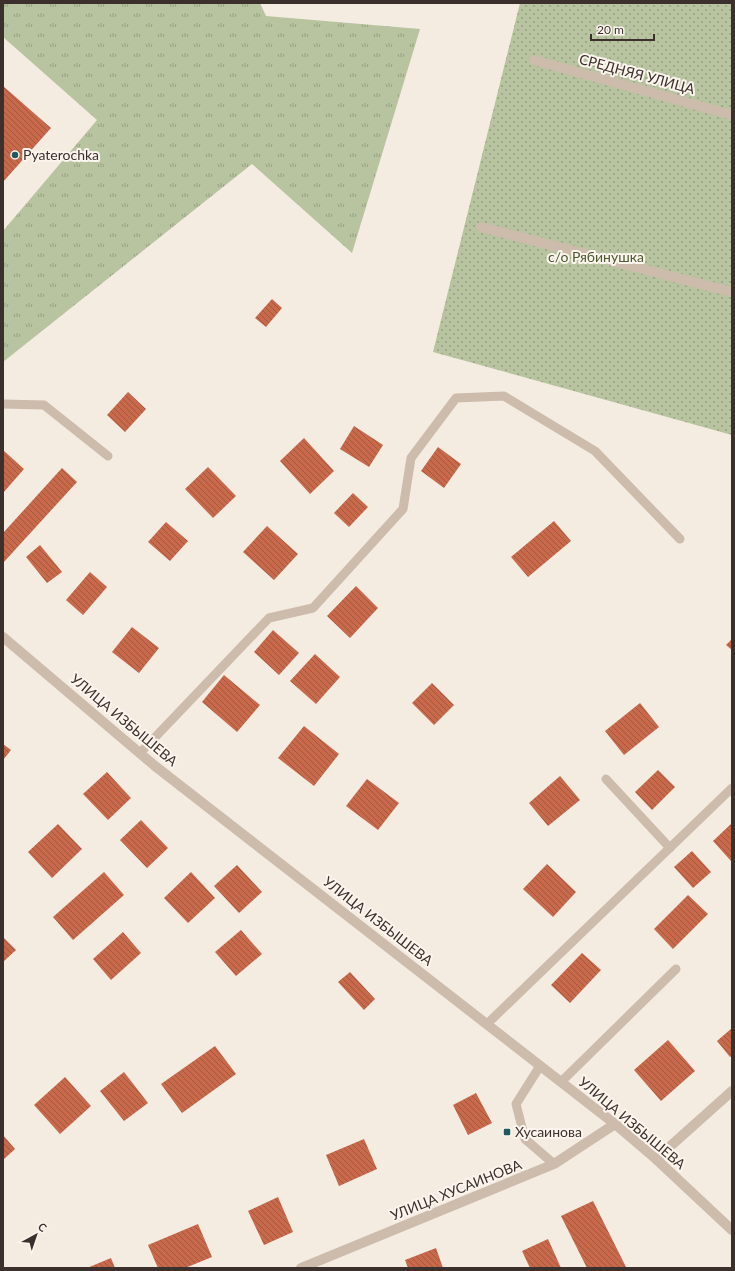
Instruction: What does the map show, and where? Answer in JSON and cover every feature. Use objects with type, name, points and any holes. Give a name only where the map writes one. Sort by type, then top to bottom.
[{"type":"street","name":"СРЕДНЯЯ УЛИЦА","points":[[534,60],[732,115]]},
{"type":"street","points":[[481,227],[732,292]]},
{"type":"street","name":"УЛИЦА ИЗБЫШЕВА","points":[[3,637],[140,753],[615,1124],[656,1159],[732,1230]]},
{"type":"street","points":[[656,1159],[732,1091]]},
{"type":"street","name":"УЛИЦА ХУСАИНОВА","points":[[300,1268],[554,1164],[615,1124]]},
{"type":"lane","points":[[140,753],[269,618],[313,608],[403,509],[411,458],[456,398],[504,396],[595,451],[680,539]]},
{"type":"lane","points":[[3,404],[44,405],[108,456]]},
{"type":"lane","points":[[606,779],[670,848]]},
{"type":"lane","points":[[486,1024],[732,788]]},
{"type":"lane","points":[[561,1082],[676,969]]},
{"type":"lane","points":[[540,1066],[516,1104],[525,1139],[554,1164]]},
{"type":"green space","points":[[3,3],[260,3],[266,16],[420,29],[352,253],[252,164],[3,362],[3,231],[97,120],[3,37]]},
{"type":"green space","name":"с/о Рябинушка","points":[[520,3],[732,3],[732,435],[433,352]]},
{"type":"building","name":"Pyaterochka","points":[[3,86],[51,128],[3,182]]},
{"type":"building","points":[[272,299],[282,308],[266,327],[255,318]]},
{"type":"building","points":[[128,392],[146,409],[125,432],[107,415]]},
{"type":"building","points":[[354,426],[383,445],[369,467],[340,449]]},
{"type":"building","points":[[304,438],[334,471],[310,494],[280,461]]},
{"type":"building","points":[[438,447],[461,464],[444,488],[421,471]]},
{"type":"building","points":[[3,450],[24,469],[3,493]]},
{"type":"building","points":[[208,467],[236,496],[213,518],[185,489]]},
{"type":"building","points":[[62,468],[77,482],[3,563],[3,533]]},
{"type":"building","points":[[353,493],[368,507],[349,527],[334,513]]},
{"type":"building","points":[[554,521],[571,541],[528,577],[511,557]]},
{"type":"building","points":[[166,522],[188,541],[170,561],[148,542]]},
{"type":"building","points":[[267,526],[298,554],[274,580],[243,552]]},
{"type":"building","points":[[40,545],[62,572],[47,583],[26,557]]},
{"type":"building","points":[[90,572],[107,587],[83,615],[66,600]]},
{"type":"building","points":[[356,586],[378,608],[350,638],[327,616]]},
{"type":"building","points":[[132,627],[159,648],[139,673],[112,652]]},
{"type":"building","points":[[273,630],[299,653],[279,675],[254,652]]},
{"type":"building","points":[[732,639],[732,650],[726,645]]},
{"type":"building","points":[[315,654],[340,677],[316,704],[290,681]]},
{"type":"building","points":[[224,675],[260,705],[237,732],[202,702]]},
{"type":"building","points":[[432,683],[454,705],[434,725],[412,703]]},
{"type":"building","points":[[640,703],[659,727],[624,755],[605,731]]},
{"type":"building","points":[[304,726],[339,754],[314,786],[278,758]]},
{"type":"building","points":[[3,744],[11,750],[3,760]]},
{"type":"building","points":[[658,770],[675,787],[652,810],[635,792]]},
{"type":"building","points":[[107,772],[131,798],[108,820],[83,794]]},
{"type":"building","points":[[560,776],[580,800],[548,826],[529,803]]},
{"type":"building","points":[[367,779],[399,803],[378,830],[346,806]]},
{"type":"building","points":[[141,820],[168,848],[147,868],[120,840]]},
{"type":"building","points":[[732,823],[732,860],[731,861],[713,841]]},
{"type":"building","points":[[58,824],[82,849],[52,878],[28,852]]},
{"type":"building","points":[[692,851],[711,872],[693,888],[674,867]]},
{"type":"building","points":[[547,864],[576,892],[553,917],[523,889]]},
{"type":"building","points":[[237,865],[262,892],[239,913],[214,886]]},
{"type":"building","points":[[104,872],[124,895],[73,940],[53,917]]},
{"type":"building","points":[[191,872],[215,898],[188,923],[164,898]]},
{"type":"building","points":[[688,895],[708,914],[673,949],[654,929]]},
{"type":"building","points":[[241,930],[262,954],[236,976],[215,952]]},
{"type":"building","points":[[123,932],[141,953],[111,980],[93,959]]},
{"type":"building","points":[[3,937],[16,950],[3,962]]},
{"type":"building","points":[[582,953],[601,970],[570,1003],[551,985]]},
{"type":"building","points":[[350,972],[375,999],[364,1010],[338,982]]},
{"type":"building","points":[[732,1028],[732,1056],[730,1057],[717,1041]]},
{"type":"building","points":[[668,1040],[695,1071],[661,1101],[634,1070]]},
{"type":"building","points":[[215,1046],[236,1074],[182,1113],[161,1084]]},
{"type":"building","points":[[124,1072],[148,1103],[124,1121],[100,1091]]},
{"type":"building","points":[[65,1077],[91,1106],[60,1134],[34,1105]]},
{"type":"building","points":[[476,1093],[492,1123],[468,1135],[453,1105]]},
{"type":"building","points":[[3,1135],[15,1149],[3,1160]]},
{"type":"building","points":[[364,1139],[377,1169],[339,1186],[326,1155]]},
{"type":"building","points":[[278,1197],[293,1232],[264,1245],[248,1211]]},
{"type":"building","points":[[593,1201],[626,1267],[625,1268],[587,1268],[561,1216]]},
{"type":"building","points":[[198,1224],[212,1257],[185,1268],[158,1268],[148,1245]]},
{"type":"building","points":[[548,1239],[561,1268],[530,1268],[522,1251]]},
{"type":"building","points":[[436,1248],[443,1268],[408,1268],[405,1260]]},
{"type":"building","points":[[111,1258],[115,1268],[87,1268]]},
{"type":"place","name":"Pyaterochka","points":[[15,155]]},
{"type":"place","name":"Хусаинова","points":[[507,1132]]}]
